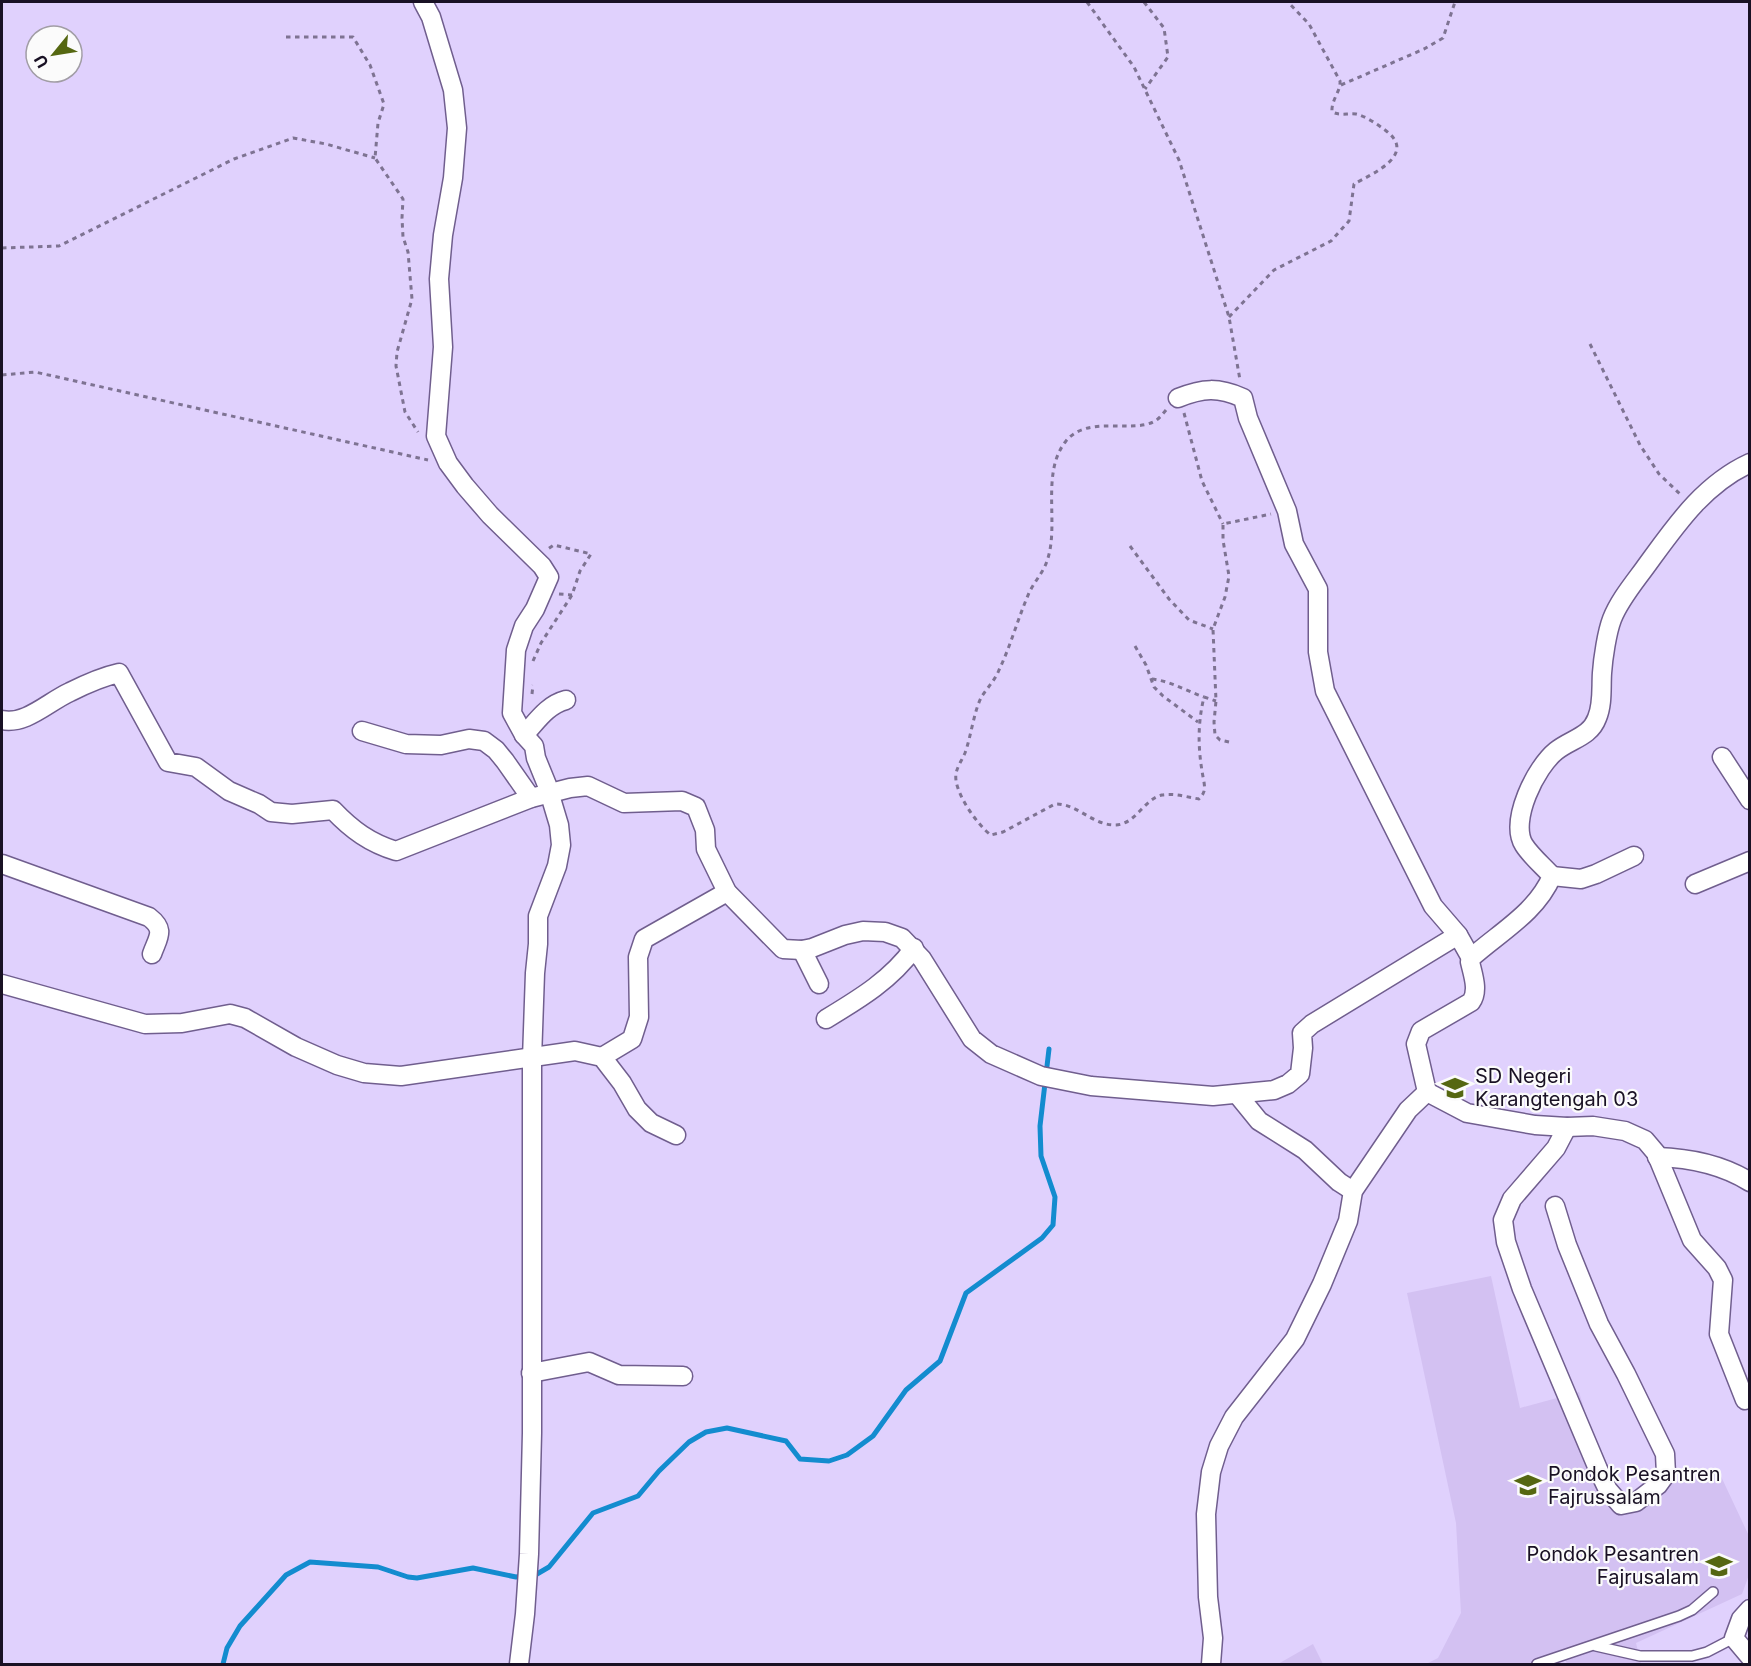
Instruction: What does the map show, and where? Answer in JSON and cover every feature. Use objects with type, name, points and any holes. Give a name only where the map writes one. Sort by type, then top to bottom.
[{"type":"street","points":[[423,2],[431,17],[453,90],[457,128],[453,178],[443,235],[439,279],[443,347],[436,436],[448,463],[465,486],[489,515],[542,566],[549,577],[535,609],[524,626],[516,650],[512,713],[524,735],[534,747],[540,795]]},
{"type":"street","points":[[1178,398],[1195,391],[1215,389],[1243,398],[1248,418],[1287,510],[1294,544],[1318,589],[1318,652],[1325,691],[1433,906],[1458,935],[1471,958],[1475,990],[1472,1002],[1421,1031],[1418,1036],[1416,1044],[1427,1092],[1467,1113],[1535,1125],[1593,1126],[1625,1131],[1645,1140],[1657,1157],[1692,1240],[1717,1268],[1723,1280],[1719,1334],[1745,1400]]},
{"type":"street","points":[[1634,856],[1581,879],[1552,876],[1524,845],[1520,822],[1521,810],[1546,760],[1567,743],[1589,733],[1599,715],[1602,670],[1612,619],[1631,586],[1692,506],[1717,483],[1749,463]]},
{"type":"street","points":[[2,720],[13,723],[68,692],[102,677],[119,673],[168,762],[196,767],[229,791],[272,812],[292,814],[333,810],[358,834],[396,851],[540,795],[588,786],[624,803],[681,801],[696,807],[705,830],[706,849],[727,892],[783,949],[802,950],[863,931],[885,932],[902,938],[914,948],[935,977],[947,1002],[972,1039],[991,1054],[1049,1078],[1091,1086],[1213,1096],[1274,1090],[1288,1084],[1300,1074],[1302,1033],[1312,1024],[1458,935]]},
{"type":"street","points":[[524,735],[548,709],[566,700]]},
{"type":"street","points":[[362,731],[406,744],[441,745],[469,739],[484,741],[496,750],[540,795],[559,825],[561,845],[557,866],[538,916],[532,1059],[529,1554],[519,1665]]},
{"type":"street","points":[[1722,757],[1749,800]]},
{"type":"street","points":[[1695,884],[1749,861]]},
{"type":"street","points":[[2,864],[149,917],[158,924],[160,930],[152,954]]},
{"type":"street","points":[[1471,958],[1518,920],[1537,901],[1552,876]]},
{"type":"street","points":[[602,1057],[632,1039],[639,1017],[638,957],[644,939],[727,892]]},
{"type":"street","points":[[826,1019],[886,979],[902,965],[914,948]]},
{"type":"street","points":[[802,950],[819,984]]},
{"type":"street","points":[[2,984],[144,1023],[182,1023],[230,1014],[245,1018],[296,1047],[337,1065],[363,1073],[401,1076],[575,1052],[602,1057],[613,1069],[637,1109],[651,1123],[676,1136]]},
{"type":"street","points":[[1211,1665],[1213,1638],[1208,1597],[1206,1514],[1211,1472],[1219,1446],[1234,1417],[1295,1339],[1348,1221],[1353,1191],[1408,1110],[1427,1092]]},
{"type":"street","points":[[1238,1094],[1259,1121],[1305,1150],[1339,1182],[1353,1191]]},
{"type":"street","points":[[1555,1206],[1567,1245],[1599,1324],[1665,1454],[1666,1474],[1658,1485],[1636,1502],[1621,1505],[1608,1490],[1522,1289],[1506,1242],[1503,1220],[1512,1199],[1556,1148],[1567,1127]]},
{"type":"street","points":[[1657,1157],[1674,1158],[1731,1170],[1749,1182]]},
{"type":"street","points":[[531,1373],[589,1362],[619,1375],[683,1377]]},
{"type":"street","points":[[1749,1609],[1742,1618],[1734,1638],[1749,1657]]},
{"type":"lane","points":[[1537,1665],[1692,1610],[1713,1592]]},
{"type":"lane","points":[[1590,1646],[1640,1656],[1692,1656],[1707,1652],[1734,1638]]},
{"type":"path","points":[[1087,2],[1134,67],[1179,160],[1229,317],[1243,398]]},
{"type":"path","points":[[1144,2],[1164,28],[1167,57],[1145,88]]},
{"type":"path","points":[[1288,2],[1308,24],[1322,45],[1341,85]]},
{"type":"path","points":[[1229,317],[1274,270],[1331,241],[1349,221],[1354,184],[1380,170],[1396,156],[1397,146],[1392,135],[1378,124],[1357,114],[1338,115],[1332,112],[1334,100],[1341,85],[1424,49],[1443,38],[1455,2]]},
{"type":"path","points":[[286,37],[353,36],[370,65],[384,104],[378,123],[375,158]]},
{"type":"path","points":[[2,248],[59,246],[234,159],[293,138],[326,144],[375,158],[404,199],[403,237],[408,252],[412,299],[397,352],[396,366],[405,412],[420,435]]},
{"type":"path","points":[[1590,344],[1640,445],[1659,474],[1692,506]]},
{"type":"path","points":[[2,375],[35,372],[435,461]]},
{"type":"path","points":[[1204,697],[1198,722],[1198,740],[1205,787],[1204,794],[1199,799],[1172,794],[1159,796],[1130,820],[1119,825],[1105,824],[1064,804],[1055,804],[1003,832],[991,835],[979,823],[958,793],[956,774],[982,697],[996,677],[1029,594],[1047,563],[1052,537],[1055,465],[1060,451],[1067,440],[1080,431],[1108,425],[1151,423],[1178,398],[1189,428],[1202,481],[1222,524],[1229,576],[1225,597],[1212,629],[1216,701],[1215,735],[1220,740],[1229,742]]},
{"type":"path","points":[[1222,524],[1287,510]]},
{"type":"path","points":[[1130,546],[1169,599],[1189,620],[1212,629]]},
{"type":"path","points":[[1135,646],[1154,687],[1198,722]]},
{"type":"path","points":[[1152,679],[1162,680],[1216,701]]},
{"type":"shaded area","name":"Pondok Pesantren Fajrussalam","points":[[1491,1276],[1520,1408],[1579,1392],[1612,1499],[1718,1470],[1749,1536],[1749,1575],[1742,1594],[1636,1643],[1641,1664],[1567,1664],[1565,1659],[1549,1664],[1426,1664],[1438,1658],[1461,1613],[1456,1523],[1407,1293]]},
{"type":"shaded area","points":[[1313,1644],[1323,1664],[1278,1664]]},
{"type":"waterway","points":[[223,1664],[227,1648],[240,1626],[286,1575],[310,1562],[378,1567],[417,1578],[473,1568],[516,1577],[537,1574],[549,1567],[593,1513],[638,1496],[659,1471],[689,1442],[706,1432],[727,1428],[786,1441],[800,1459],[829,1461],[847,1455],[873,1436],[906,1390],[940,1361],[966,1293],[1042,1238],[1053,1225],[1055,1197],[1041,1156],[1040,1126],[1049,1049]]},
{"type":"place","name":"SD Negeri Karangtengah 03","points":[[1455,1088]]},
{"type":"place","name":"Pondok Pesantren Fajrussalam","points":[[1528,1485]]},
{"type":"place","name":"Pondok Pesantren Fajrusalam","points":[[1719,1566]]}]
